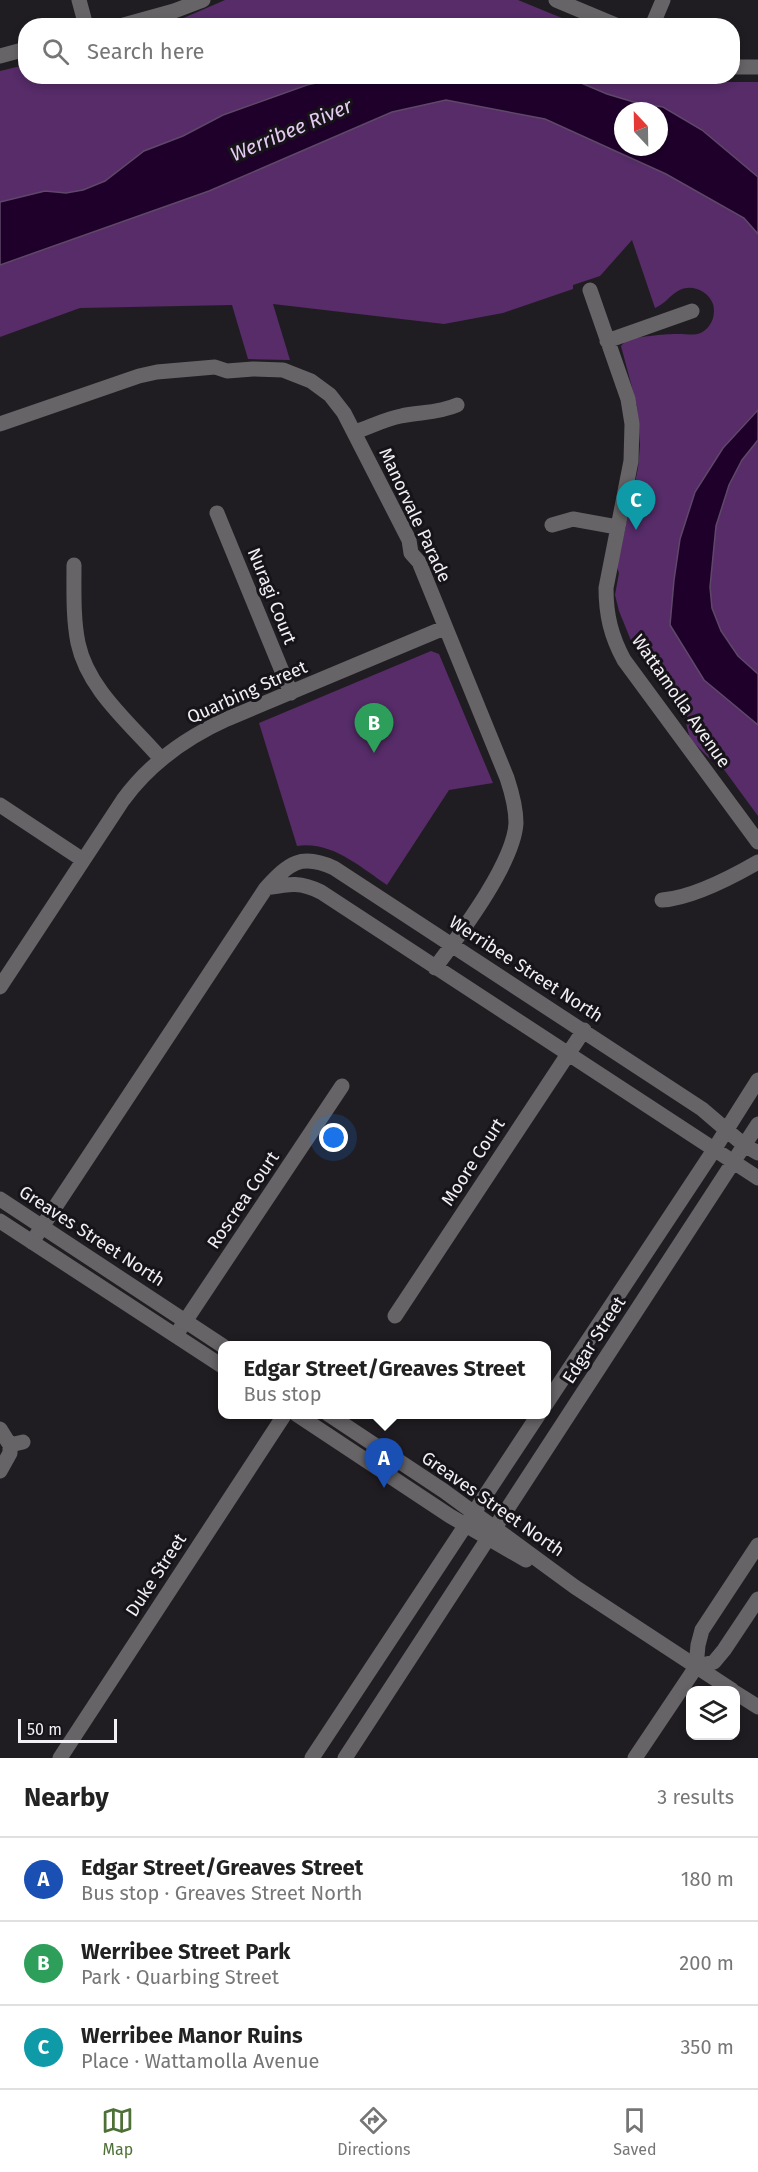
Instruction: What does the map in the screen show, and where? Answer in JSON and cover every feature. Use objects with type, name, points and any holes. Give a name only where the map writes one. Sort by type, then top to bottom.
[{"type":"street","points":[[79,0],[84,18]]},
{"type":"street","points":[[149,18],[203,0]]},
{"type":"street","points":[[556,0],[599,18]]},
{"type":"street","points":[[655,18],[663,0]]},
{"type":"street","points":[[0,56],[18,51]]},
{"type":"street","points":[[740,67],[758,67]]},
{"type":"street","name":"Wattamolla Avenue","points":[[590,290],[628,399],[632,424],[631,461],[606,588],[609,626],[624,660],[758,842]]},
{"type":"street","points":[[607,341],[692,311]]},
{"type":"street","name":"Manorvale Parade","points":[[0,424],[139,376],[164,371],[215,367],[227,370],[284,370],[311,381],[337,403],[355,432],[407,535],[411,553],[419,562],[507,778],[515,811],[516,826],[508,856],[435,968]]},
{"type":"street","points":[[355,432],[397,416],[442,412],[457,405]]},
{"type":"street","name":"Nuragi Court","points":[[217,513],[291,693]]},
{"type":"street","points":[[552,525],[573,519],[617,527]]},
{"type":"street","points":[[74,565],[76,629],[79,646],[90,674],[104,695],[161,759]]},
{"type":"street","name":"Quarbing Street","points":[[0,987],[134,785],[161,759],[207,728],[444,628]]},
{"type":"street","points":[[0,806],[83,860]]},
{"type":"street","name":"Werribee Street North","points":[[32,1242],[266,888],[286,867],[300,861],[320,861],[334,868],[702,1109],[744,1145],[758,1153]]},
{"type":"street","points":[[662,900],[685,896],[758,862]]},
{"type":"street","points":[[266,888],[291,884],[308,885],[758,1178]]},
{"type":"street","name":"Moore Court","points":[[395,1316],[584,1030]]},
{"type":"street","name":"Edgar Street","points":[[551,1396],[758,1080]]},
{"type":"street","name":"Roscrea Court","points":[[176,1335],[342,1086]]},
{"type":"street","name":"Edgar Street","points":[[345,1758],[758,1124]]},
{"type":"street","name":"Greaves Street North","points":[[3,1206],[42,1227],[218,1343]]},
{"type":"street","name":"Greaves Street North","points":[[0,1221],[218,1363]]},
{"type":"street","name":"Duke Street","points":[[60,1758],[282,1419]]},
{"type":"street","name":"Greaves Street North","points":[[304,1419],[466,1526],[491,1532]]},
{"type":"street","name":"Greaves Street North","points":[[335,1419],[474,1512],[491,1532],[725,1686]]},
{"type":"street","points":[[312,1758],[536,1419]]},
{"type":"street","points":[[0,1429],[17,1444],[0,1471]]},
{"type":"street","points":[[635,1758],[696,1667],[702,1630],[758,1545]]},
{"type":"street","points":[[696,1667],[714,1662],[758,1599]]},
{"type":"street","points":[[380,1654],[404,1667]]},
{"type":"street","name":"Greaves Street North","points":[[740,1696],[758,1707]]},
{"type":"shaded area","points":[[225,0],[518,0],[562,18],[184,18]]},
{"type":"shaded area","points":[[18,67],[18,84],[740,84],[740,82],[758,82],[758,816],[717,760],[710,759],[690,739],[685,719],[634,648],[615,595],[619,573],[617,567],[638,468],[640,445],[637,406],[621,346],[627,340],[637,338],[701,333],[709,326],[714,315],[711,299],[703,292],[693,288],[683,289],[655,308],[632,240],[600,276],[573,285],[573,289],[503,313],[444,324],[273,304],[290,360],[248,359],[232,305],[80,308],[0,337],[0,71]]},
{"type":"shaded area","points":[[431,651],[439,654],[493,783],[449,790],[387,885],[334,851],[322,847],[297,846],[259,723]]},
{"type":"water","name":"Werribee River","points":[[312,84],[583,84],[634,102],[614,102],[614,150],[545,119],[446,100],[392,112],[209,191],[0,265],[0,202],[45,191],[66,193],[83,190],[105,181],[144,151],[183,136],[223,115]]},
{"type":"water","points":[[668,110],[702,130],[758,177],[758,234],[744,218],[666,174],[626,156],[668,156]]},
{"type":"water","points":[[758,410],[758,440],[742,460],[729,485],[716,526],[710,587],[712,608],[721,631],[738,656],[758,674],[758,725],[704,680],[670,625],[680,539],[695,492],[723,448]]},
{"type":"place","name":"Werribee Manor Ruins","points":[[636,530]]},
{"type":"place","name":"Werribee Street Park","points":[[374,753]]},
{"type":"place","name":"Edgar Street/Greaves Street","points":[[384,1488]]}]
